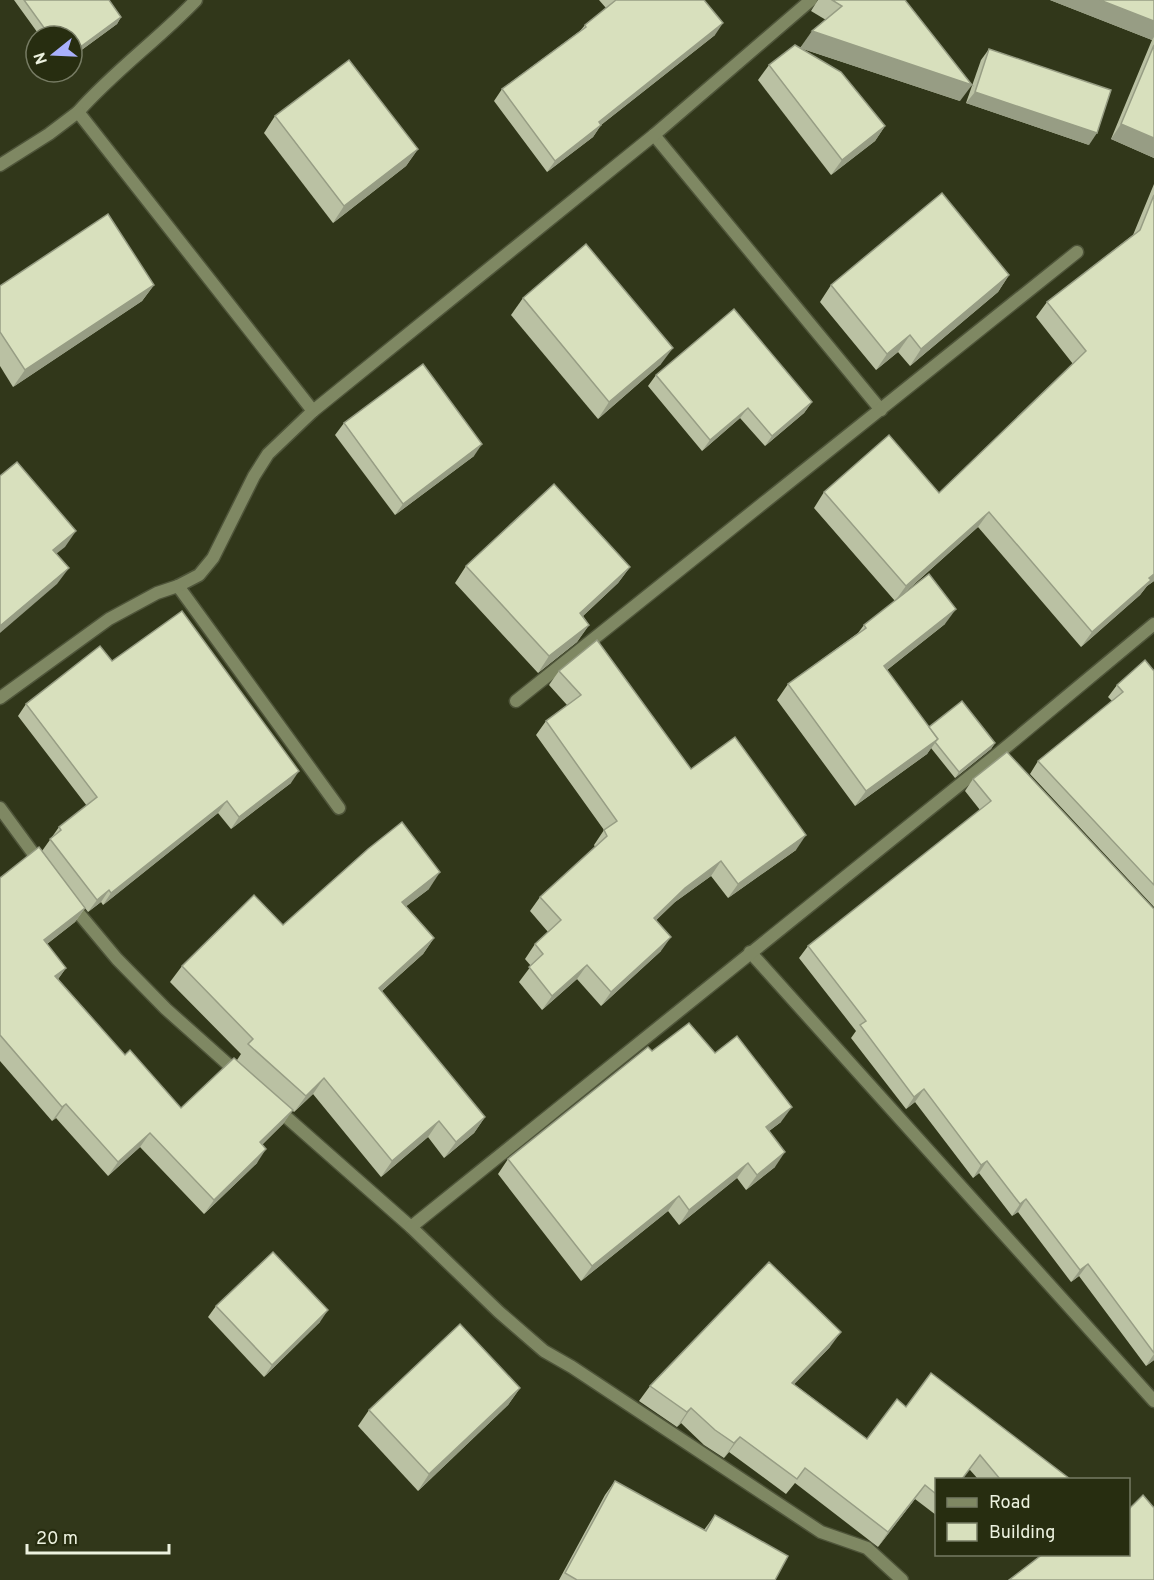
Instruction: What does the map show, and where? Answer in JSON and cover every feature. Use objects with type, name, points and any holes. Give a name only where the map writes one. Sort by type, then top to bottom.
[{"type":"street","points":[[0,165],[50,134],[78,112],[103,86],[170,28],[196,0]]},
{"type":"street","points":[[0,698],[109,619],[157,593],[200,575],[213,558],[254,476],[268,454],[313,411],[654,135],[811,0]]},
{"type":"street","points":[[78,112],[313,411]]},
{"type":"street","points":[[654,135],[881,410]]},
{"type":"street","points":[[516,701],[1077,252]]},
{"type":"street","points":[[178,586],[339,808]]},
{"type":"street","points":[[411,1227],[750,952],[1004,758],[1154,624]]},
{"type":"street","points":[[0,808],[47,873]]},
{"type":"street","points":[[61,892],[117,958],[166,1009],[411,1227],[498,1312],[544,1351],[572,1366],[821,1533],[867,1548],[902,1580]]},
{"type":"street","points":[[750,952],[1154,1401]]},
{"type":"building","points":[[24,0],[109,0],[121,17],[84,44],[84,24],[41,24]]},
{"type":"building","points":[[616,0],[704,0],[723,23],[599,122],[601,125],[555,161],[502,89],[586,27],[585,25]]},
{"type":"building","points":[[832,0],[905,0],[972,85],[812,31],[842,6]]},
{"type":"building","points":[[1100,0],[1154,0],[1154,21]]},
{"type":"building","points":[[795,45],[841,72],[885,126],[842,160],[769,65]]},
{"type":"building","points":[[1154,45],[1154,138],[1121,124]]},
{"type":"building","points":[[989,49],[1111,90],[1097,133],[975,92]]},
{"type":"building","points":[[349,60],[418,149],[344,206],[275,116]]},
{"type":"building","points":[[942,193],[1009,275],[921,349],[910,335],[887,354],[831,285]]},
{"type":"building","points":[[1154,195],[1154,574],[1149,578],[1151,580],[1092,632],[989,512],[906,586],[824,492],[889,435],[939,493],[1086,351],[1047,302],[1140,230]]},
{"type":"building","points":[[108,214],[154,285],[25,370],[0,332],[0,286]]},
{"type":"building","points":[[586,244],[673,348],[609,402],[523,298]]},
{"type":"building","points":[[734,309],[812,402],[772,436],[748,408],[710,440],[656,375]]},
{"type":"building","points":[[423,364],[482,444],[403,504],[344,423]]},
{"type":"building","points":[[17,462],[76,531],[53,550],[69,568],[0,626],[0,476]]},
{"type":"building","points":[[554,484],[630,567],[580,613],[589,625],[549,656],[466,566]]},
{"type":"building","points":[[929,574],[956,609],[884,666],[938,739],[866,791],[788,684],[866,628],[864,625]]},
{"type":"building","points":[[182,611],[299,771],[239,817],[227,801],[111,893],[109,890],[97,900],[50,839],[61,830],[59,827],[97,797],[26,704],[100,646],[112,661]]},
{"type":"building","points":[[597,640],[691,769],[735,737],[806,835],[738,884],[721,861],[685,888],[654,918],[671,937],[611,992],[587,965],[552,996],[529,967],[543,954],[535,944],[561,920],[540,897],[607,836],[604,830],[617,821],[546,721],[581,695],[559,671]]},
{"type":"building","points":[[1145,660],[1154,671],[1154,885],[1038,761],[1123,692],[1117,685]]},
{"type":"building","points":[[962,701],[995,743],[959,772],[935,742],[938,739],[929,727]]},
{"type":"building","points":[[1007,752],[1154,909],[1154,1353],[1088,1264],[1080,1270],[1026,1199],[1020,1204],[987,1161],[981,1165],[924,1089],[914,1097],[860,1025],[866,1021],[808,946],[991,801],[973,779]]},
{"type":"building","points":[[402,822],[440,872],[402,902],[434,938],[379,988],[485,1117],[456,1142],[439,1121],[392,1161],[324,1078],[306,1096],[248,1044],[253,1039],[182,966],[254,895],[283,925],[368,849]]},
{"type":"building","points":[[39,847],[85,908],[44,940],[66,968],[55,976],[125,1055],[130,1050],[181,1108],[234,1058],[293,1110],[260,1142],[266,1149],[214,1200],[150,1133],[118,1162],[66,1104],[62,1107],[0,1035],[0,878]]},
{"type":"building","points":[[689,1023],[715,1053],[737,1036],[792,1107],[766,1127],[785,1152],[757,1175],[748,1163],[689,1210],[679,1196],[592,1266],[508,1159],[648,1047],[652,1051]]},
{"type":"building","points":[[273,1252],[328,1310],[272,1365],[216,1306]]},
{"type":"building","points":[[769,1262],[841,1332],[792,1383],[867,1439],[897,1399],[906,1407],[931,1373],[1069,1478],[999,1478],[980,1455],[963,1478],[935,1478],[935,1493],[925,1485],[888,1532],[805,1468],[797,1479],[740,1437],[734,1443],[715,1430],[691,1408],[687,1412],[650,1386]]},
{"type":"building","points":[[460,1324],[520,1388],[429,1474],[369,1410]]},
{"type":"building","points":[[615,1481],[706,1531],[715,1515],[788,1556],[775,1580],[577,1580],[565,1573]]},
{"type":"building","points":[[1143,1495],[1154,1508],[1154,1580],[1009,1580],[1040,1556],[1130,1556],[1130,1508]]}]
